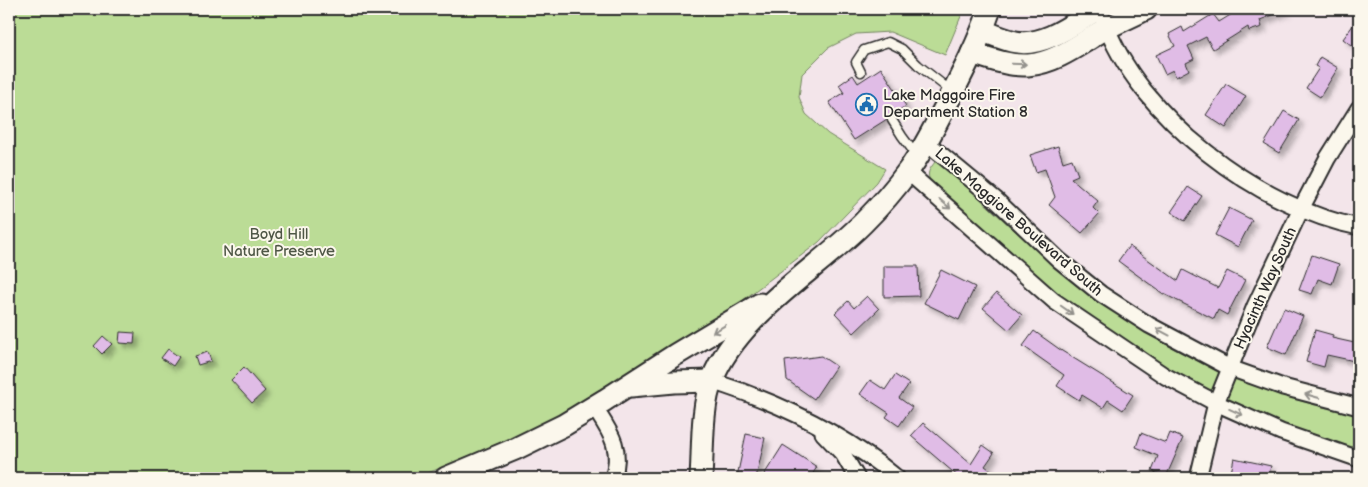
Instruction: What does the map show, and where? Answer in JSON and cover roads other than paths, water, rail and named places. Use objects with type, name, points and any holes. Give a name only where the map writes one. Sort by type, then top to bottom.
[{"type":"main road","points":[[701,478],[705,413],[711,381],[727,353],[747,327],[862,223],[917,157],[953,92],[982,31],[990,9]]},
{"type":"main road","points":[[982,31],[1016,42],[1034,42],[1102,15],[1146,9]]},
{"type":"main road","points":[[972,53],[1012,64],[1029,65],[1047,61],[1072,49],[1102,15]]},
{"type":"main road","points":[[446,478],[515,449],[594,407],[682,351],[791,286]]},
{"type":"main road","points":[[623,388],[674,382],[711,381]]},
{"type":"street","points":[[1102,15],[1119,53],[1142,88],[1196,144],[1259,187],[1301,209],[1346,224],[1359,226]]},
{"type":"street","name":"Hyacinth Way South","points":[[1198,478],[1216,403],[1255,306],[1327,159],[1357,113]]},
{"type":"street","points":[[917,157],[1054,301],[1165,376],[1216,403],[1281,432],[1359,458]]},
{"type":"street","name":"Lake Maggiore Boulevard South","points":[[917,157],[994,200],[1059,260],[1101,294],[1149,325],[1230,368],[1283,388],[1359,407]]},
{"type":"street","points":[[711,381],[787,408],[840,437],[897,478]]},
{"type":"street","points":[[594,407],[610,432],[617,451],[618,465],[614,478]]},
{"type":"street","points":[[815,425],[843,454],[857,478]]},
{"type":"lane","points":[[861,72],[856,62],[864,50],[888,42],[902,50],[953,92]]},
{"type":"lane","points":[[892,120],[917,157]]},
{"type":"place","name":"Lake Maggoire Fire Department Station 8","points":[[867,104]]},
{"type":"park label","name":"Boyd Hill Nature Preserve","points":[[279,242]]}]
